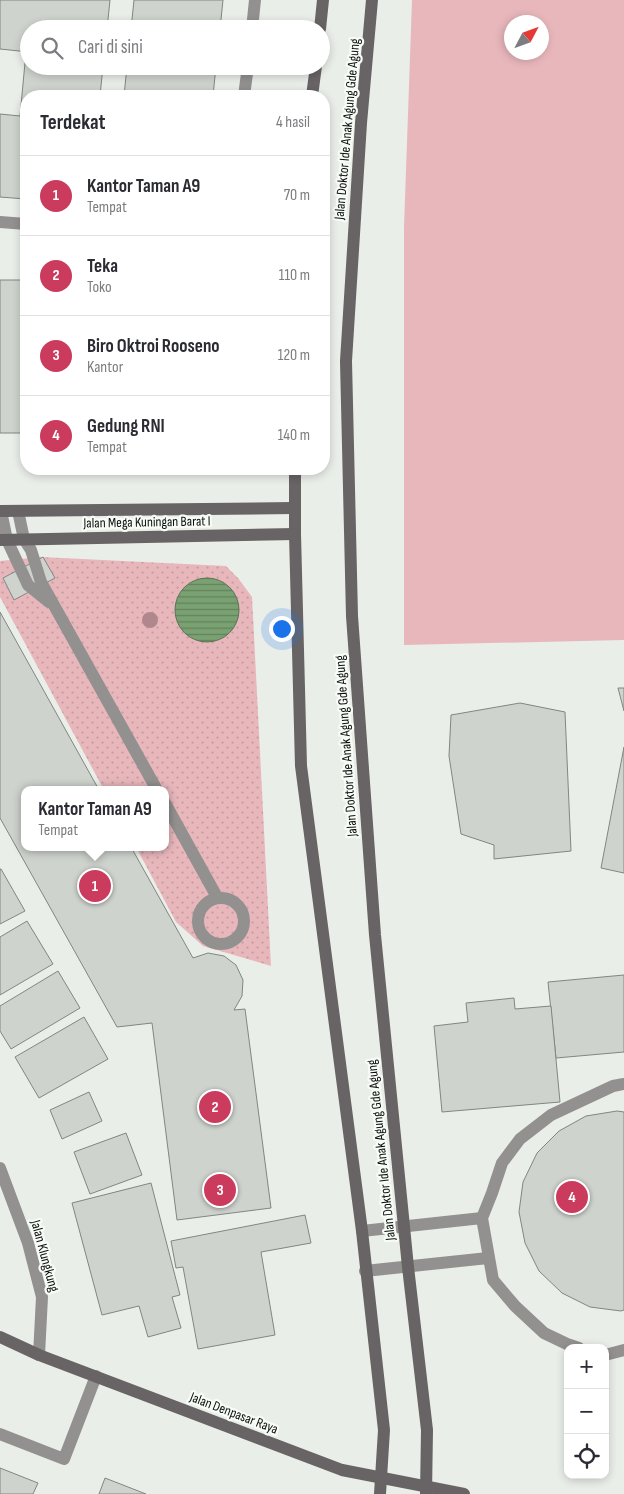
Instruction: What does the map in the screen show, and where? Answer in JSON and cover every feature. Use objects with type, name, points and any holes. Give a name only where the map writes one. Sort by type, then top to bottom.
[{"type":"main road","points":[[321,20],[323,0]]},
{"type":"main road","name":"Jalan Doktor Ide Anak Agung Gde Agung","points":[[372,0],[361,123],[346,361],[352,616],[375,935],[408,1267],[427,1430],[426,1491]]},
{"type":"main road","points":[[313,90],[315,75]]},
{"type":"main road","name":"Jalan Doktor Ide Anak Agung Gde Agung","points":[[295,475],[294,534],[301,766],[362,1231],[384,1430],[380,1494]]},
{"type":"main road","name":"Jalan Mega Kuningan Barat I","points":[[0,512],[294,508]]},
{"type":"main road","name":"Jalan Mega Kuningan Barat I","points":[[4,540],[294,534]]},
{"type":"main road","name":"Jalan Denpasar Raya","points":[[0,1337],[39,1354],[342,1470],[381,1478],[426,1491],[464,1494]]},
{"type":"street","points":[[253,20],[255,0]]},
{"type":"street","points":[[245,90],[247,75]]},
{"type":"street","points":[[0,222],[20,224]]},
{"type":"street","points":[[18,511],[24,539],[31,550],[41,582],[156,786]]},
{"type":"street","points":[[0,512],[4,540],[28,585],[57,608]]},
{"type":"street","points":[[169,810],[217,897]]},
{"type":"street","points":[[567,1344],[544,1334],[515,1306],[493,1280],[482,1218],[502,1163],[520,1139],[551,1115],[613,1086],[624,1084]]},
{"type":"street","name":"Jalan Klungkung","points":[[0,1168],[28,1243],[42,1297],[39,1354]]},
{"type":"street","points":[[362,1231],[482,1218]]},
{"type":"street","points":[[365,1271],[488,1258]]},
{"type":"street","points":[[609,1354],[624,1350]]},
{"type":"street","points":[[0,1434],[64,1459],[96,1376]]},
{"type":"shaded area","points":[[412,0],[624,0],[624,640],[404,645],[404,227]]},
{"type":"shaded area","points":[[41,557],[226,566],[252,597],[271,966],[203,946],[176,922],[138,851],[169,851],[169,786],[102,786],[0,597],[0,561]]},
{"type":"shaded area","points":[[207,578],[225,583],[230,587],[234,592],[239,610],[234,628],[230,633],[225,637],[207,642],[189,637],[184,633],[180,628],[175,610],[180,592],[184,587],[189,583]]},
{"type":"building","points":[[0,0],[110,0],[108,20],[20,20],[20,51],[0,49]]},
{"type":"building","points":[[134,0],[223,0],[221,20],[132,20]]},
{"type":"building","points":[[24,75],[102,75],[101,90],[22,90]]},
{"type":"building","points":[[126,75],[215,75],[214,90],[125,90]]},
{"type":"building","points":[[0,114],[20,116],[20,199],[0,197]]},
{"type":"building","points":[[0,280],[20,280],[20,433],[0,433]]},
{"type":"building","points":[[43,557],[55,578],[14,600],[3,578]]},
{"type":"building","points":[[0,612],[97,786],[21,786],[21,851],[133,851],[193,958],[208,953],[224,956],[236,965],[243,980],[242,996],[234,1010],[245,1009],[271,1208],[177,1220],[152,1023],[117,1027],[0,818]]},
{"type":"building","points":[[618,688],[624,688],[624,711]]},
{"type":"building","points":[[520,703],[565,712],[571,851],[494,859],[494,845],[461,834],[449,756],[451,715]]},
{"type":"building","points":[[624,747],[624,873],[601,868]]},
{"type":"building","points":[[0,869],[25,911],[0,924]]},
{"type":"building","points":[[27,921],[53,964],[0,995],[0,937]]},
{"type":"building","points":[[58,971],[80,1008],[11,1049],[0,1031],[0,1006]]},
{"type":"building","points":[[624,975],[624,1052],[556,1058],[548,982]]},
{"type":"building","points":[[514,998],[515,1009],[551,1006],[560,1102],[442,1112],[434,1026],[468,1022],[466,1003]]},
{"type":"building","points":[[84,1017],[108,1059],[39,1098],[15,1057]]},
{"type":"building","points":[[89,1092],[102,1121],[62,1139],[50,1110]]},
{"type":"building","points":[[617,1111],[624,1112],[624,1310],[621,1311],[590,1307],[562,1293],[539,1271],[525,1243],[519,1212],[523,1182],[537,1153],[559,1131],[586,1116]]},
{"type":"building","points":[[126,1133],[142,1175],[90,1194],[74,1152]]},
{"type":"building","points":[[151,1183],[180,1295],[172,1297],[181,1328],[148,1337],[139,1306],[102,1315],[72,1203]]},
{"type":"building","points":[[305,1215],[311,1243],[261,1252],[275,1335],[198,1349],[183,1267],[176,1268],[171,1241]]},
{"type":"building","points":[[0,1468],[38,1483],[33,1494],[0,1494]]},
{"type":"building","points":[[105,1478],[146,1494],[99,1494]]},
{"type":"place","name":"Kantor Taman A9","points":[[95,886]]},
{"type":"place","name":"Teka","points":[[215,1107]]},
{"type":"place","name":"Biro Oktroi Rooseno","points":[[220,1190]]},
{"type":"place","name":"Gedung RNI","points":[[572,1197]]}]
